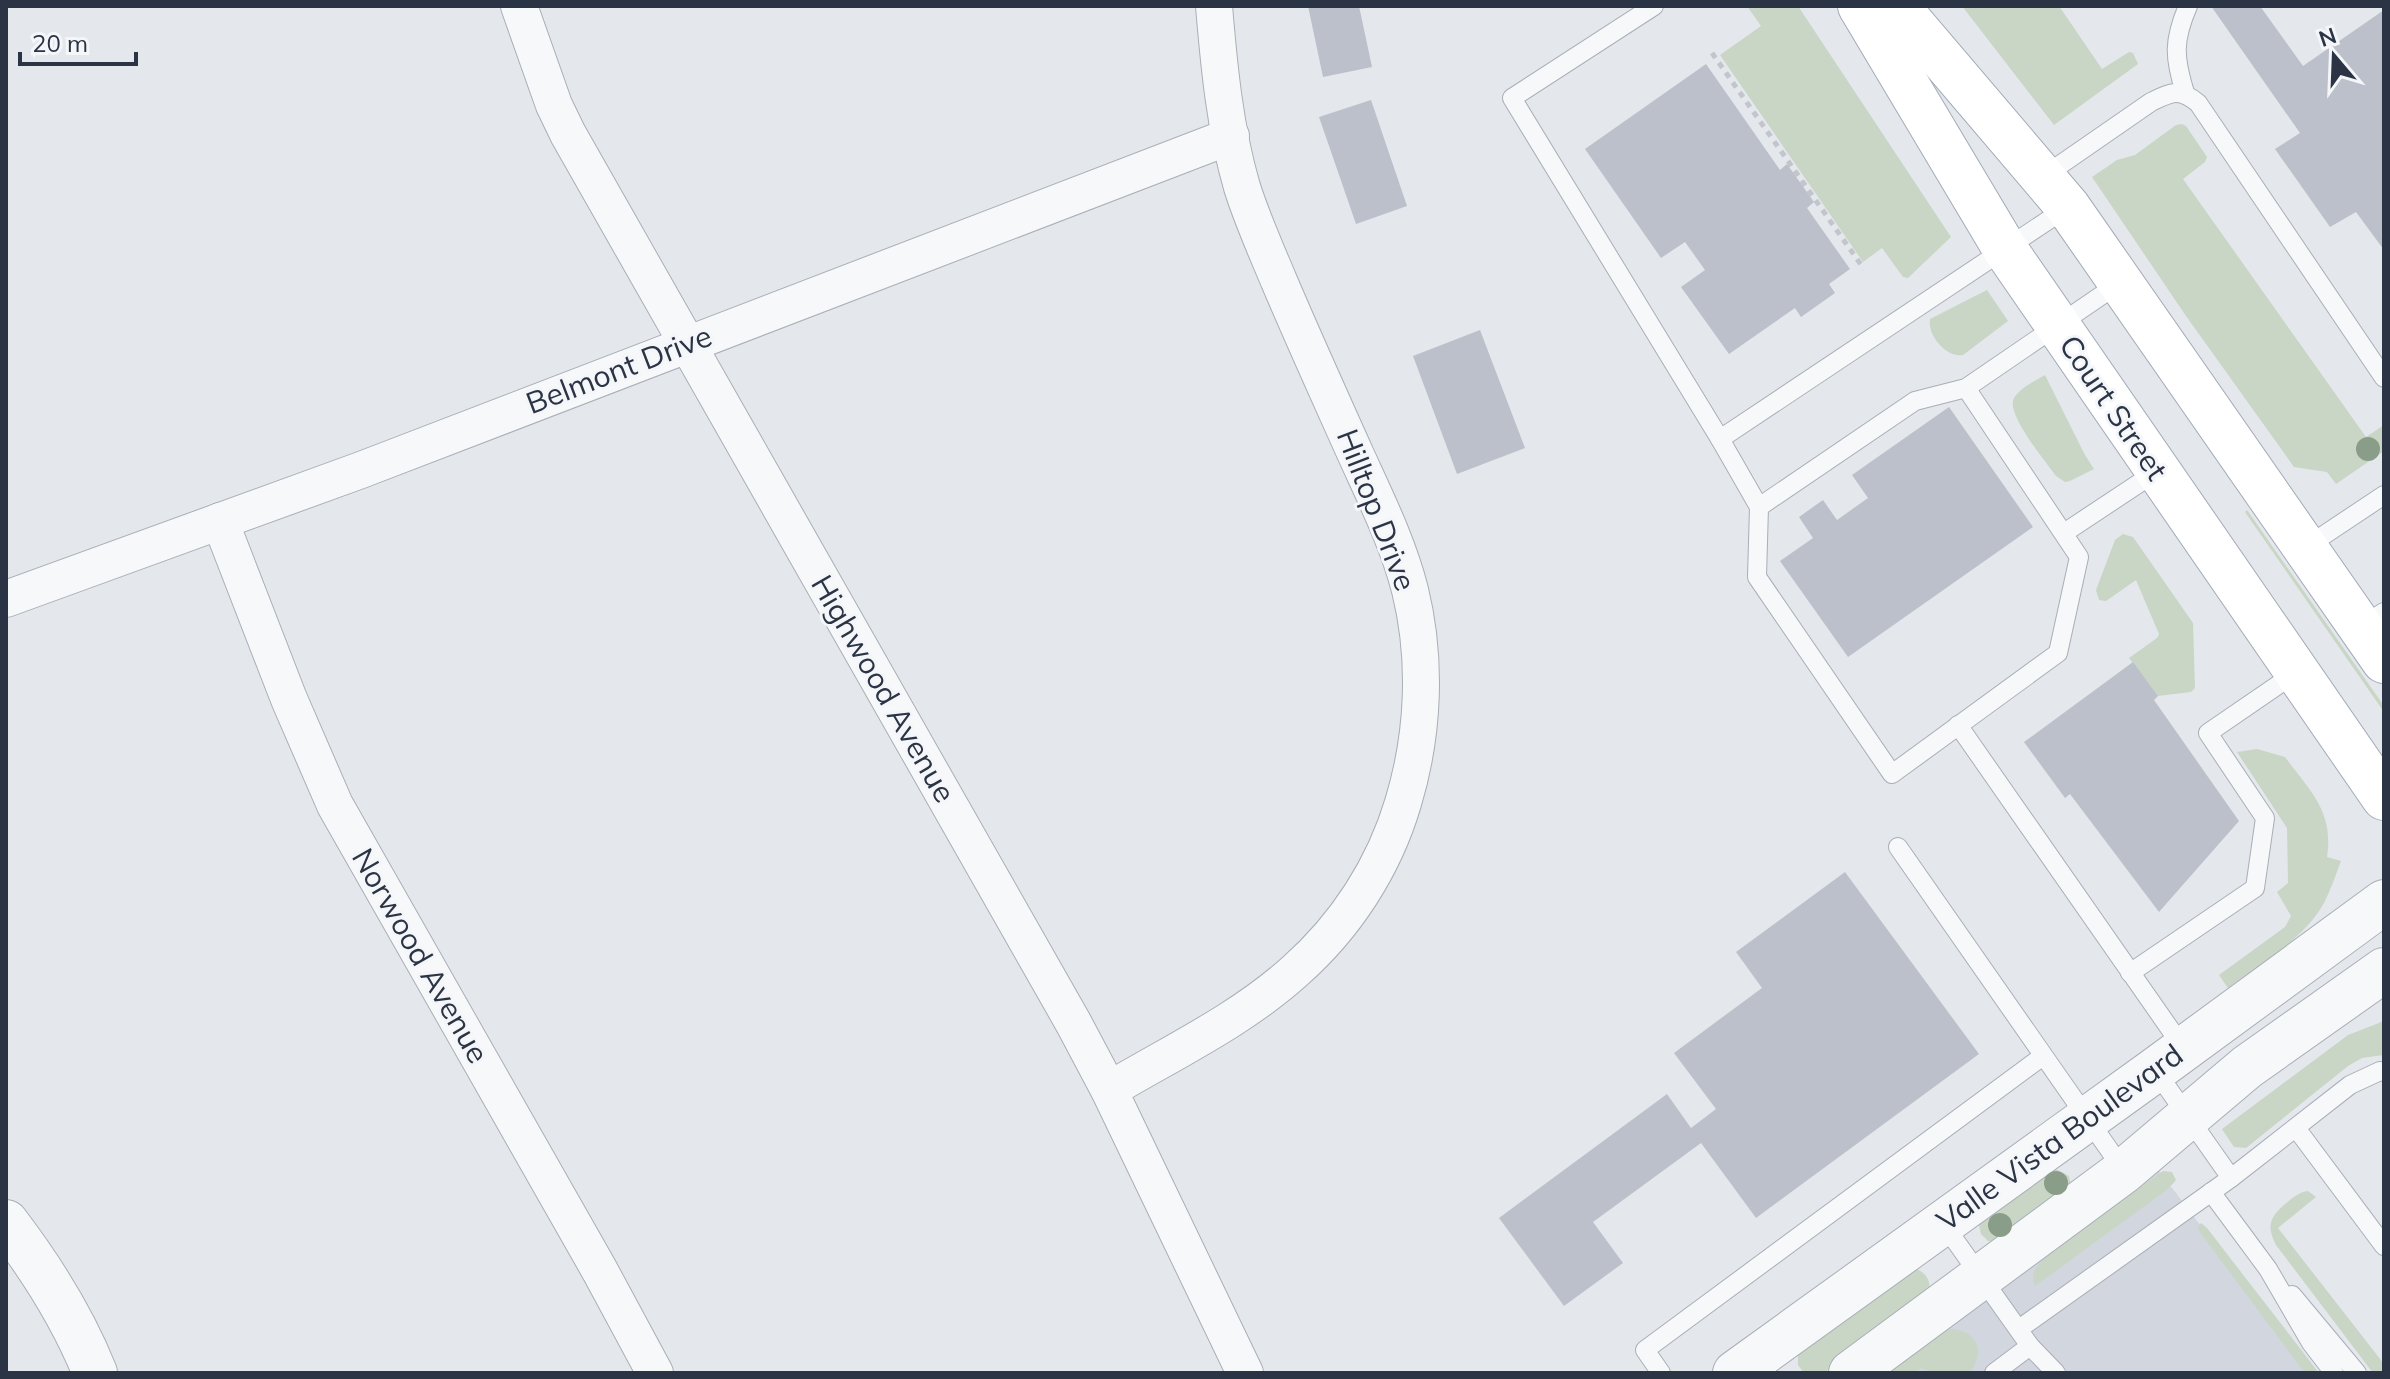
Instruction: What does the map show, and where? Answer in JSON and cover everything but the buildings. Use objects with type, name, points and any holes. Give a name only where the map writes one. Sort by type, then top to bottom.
[{"type":"main road","name":"Court Street","points":[[1860,6],[2005,249],[2156,472],[2384,798]]},
{"type":"main road","points":[[1897,6],[2056,192],[2306,547],[2376,634]]},
{"type":"street","name":"Highwood Avenue","points":[[519,6],[554,105],[568,134],[1074,1024],[1245,1373]]},
{"type":"street","name":"Hilltop Drive","points":[[1109,1090],[1262,997],[1295,972],[1331,935],[1357,900],[1390,842],[1416,753],[1421,669],[1410,590],[1393,536],[1298,327],[1242,186],[1218,53],[1214,6]]},
{"type":"street","name":"Belmont Drive","points":[[6,599],[361,470],[1231,136]]},
{"type":"street","name":"Norwood Avenue","points":[[220,521],[289,699],[335,805],[655,1373]]},
{"type":"street","name":"Valle Vista Boulevard","points":[[1735,1373],[2384,902]]},
{"type":"street","name":"Valle Vista Boulevard","points":[[1851,1373],[2124,1171],[2247,1067],[2384,970]]},
{"type":"street","points":[[6,1222],[41,1267],[95,1373]]},
{"type":"lane","points":[[1654,6],[1512,98],[1759,507],[1757,577],[1892,774],[2058,653],[2079,557],[1966,388]]},
{"type":"lane","points":[[2188,6],[2177,31],[2177,67],[2185,93],[2198,103],[2384,378]]},
{"type":"lane","points":[[1720,439],[2005,249],[2056,192],[2151,102],[2170,93],[2185,93]]},
{"type":"lane","points":[[1759,507],[1915,401],[1966,388],[2121,282]]},
{"type":"lane","points":[[2064,533],[2156,472]]},
{"type":"lane","points":[[2306,547],[2384,495]]},
{"type":"lane","points":[[2130,973],[2255,888],[2265,818],[2208,733],[2297,672]]},
{"type":"lane","points":[[1958,725],[2130,973],[2170,1060],[2189,1117],[2231,1178]]},
{"type":"lane","points":[[1898,847],[2124,1171]]},
{"type":"lane","points":[[1661,1373],[1645,1350],[2043,1056]]},
{"type":"lane","points":[[2019,1329],[2231,1178],[2350,1085],[2384,1072]]},
{"type":"lane","points":[[2296,1128],[2384,1246]]},
{"type":"lane","points":[[2211,1192],[2268,1269],[2357,1373]]},
{"type":"lane","points":[[1942,1222],[2030,1346],[2056,1373]]},
{"type":"lane","points":[[2268,1269],[2311,1343],[2334,1373]]},
{"type":"lane","points":[[1994,1373],[2030,1346]]},
{"type":"path","points":[[1712,53],[1864,269]]},
{"type":"shaded area","points":[[2154,1164],[2312,1373],[1879,1373]]},
{"type":"green space","points":[[1747,6],[1798,6],[1951,237],[1908,278],[1903,277],[1882,248],[1863,262],[1720,55],[1761,26]]},
{"type":"green space","points":[[1962,6],[2059,6],[2102,69],[2129,52],[2133,53],[2138,64],[2054,125]]},
{"type":"green space","points":[[2182,124],[2207,157],[2183,179],[2366,437],[2384,425],[2384,451],[2336,484],[2327,472],[2294,467],[2092,177],[2117,160],[2135,155],[2176,125]]},
{"type":"green space","points":[[1987,290],[2008,321],[1963,355],[1950,353],[1935,338],[1930,319]]},
{"type":"green space","points":[[2045,375],[2094,469],[2070,481],[2065,482],[2056,476],[2015,415],[2014,398]]},
{"type":"green space","points":[[2247,510],[2384,706],[2384,712],[2245,512]]},
{"type":"green space","points":[[2123,534],[2133,537],[2193,623],[2195,688],[2191,692],[2158,696],[2129,658],[2159,634],[2136,580],[2106,601],[2099,600],[2096,590],[2115,540]]},
{"type":"green space","points":[[2257,749],[2285,757],[2303,780],[2323,814],[2327,827],[2327,857],[2341,861],[2325,901],[2307,927],[2228,988],[2219,975],[2285,927],[2291,916],[2277,892],[2288,883],[2287,828],[2237,752]]},
{"type":"green space","points":[[2384,1021],[2384,1055],[2362,1058],[2348,1066],[2246,1148],[2234,1147],[2222,1129],[2348,1035]]},
{"type":"green space","points":[[2054,1168],[2069,1176],[2071,1186],[1997,1242],[1988,1241],[1981,1234],[1979,1225],[1986,1213]]},
{"type":"green space","points":[[2163,1171],[2172,1172],[2176,1180],[2168,1189],[2035,1286],[2035,1270],[2045,1257]]},
{"type":"green space","points":[[2308,1191],[2316,1197],[2278,1228],[2384,1364],[2384,1373],[2373,1373],[2273,1238],[2270,1227],[2276,1213],[2296,1196]]},
{"type":"green space","points":[[2201,1223],[2319,1373],[2305,1373],[2199,1231]]},
{"type":"green space","points":[[1914,1268],[1928,1280],[1927,1297],[1824,1373],[1804,1373],[1798,1365],[1798,1354]]},
{"type":"green space","points":[[1953,1329],[1968,1334],[1977,1345],[1977,1359],[1969,1373],[1934,1373],[1921,1368],[1915,1373],[1881,1373],[1938,1330]]}]
